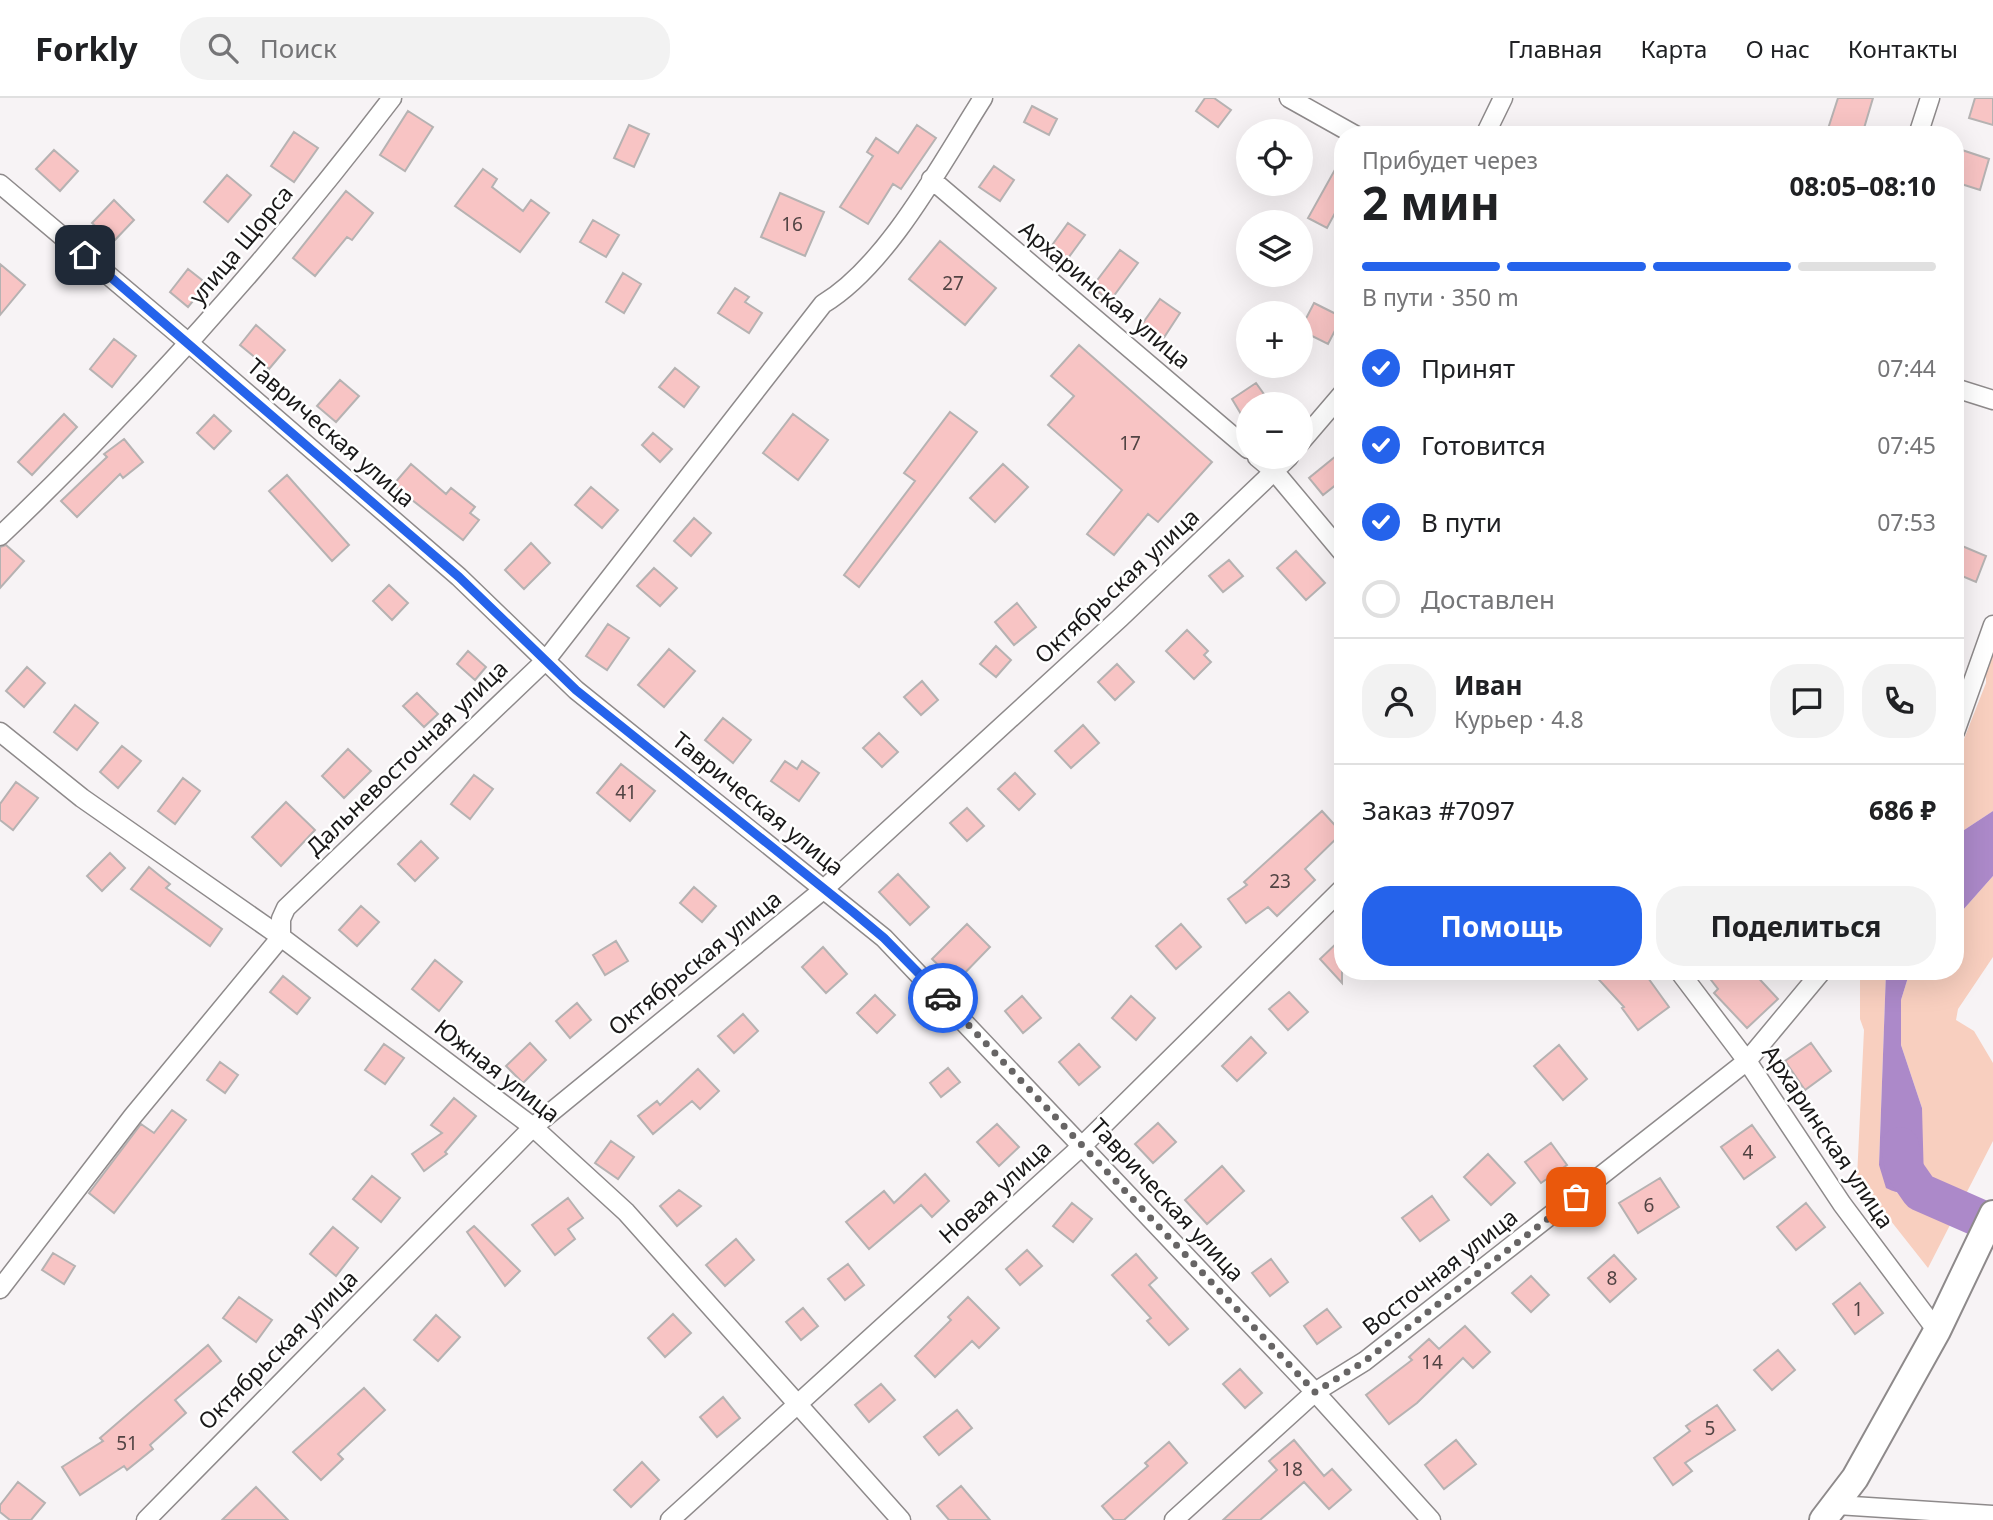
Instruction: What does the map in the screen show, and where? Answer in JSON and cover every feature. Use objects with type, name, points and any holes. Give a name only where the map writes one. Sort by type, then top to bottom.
[{"type":"main road","points":[[1830,1512],[1855,1478],[1937,1331],[1993,1214]]},
{"type":"street","name":"улица Щорса","points":[[0,536],[57,482],[190,344],[346,158],[392,98]]},
{"type":"street","name":"Дальневосточная улица","points":[[0,1289],[133,1116],[281,937],[281,919],[296,897],[546,660],[823,304],[841,293],[867,269],[984,98]]},
{"type":"street","points":[[1289,98],[1339,126]]},
{"type":"street","points":[[1489,126],[1503,98]]},
{"type":"street","points":[[1922,126],[1930,98]]},
{"type":"street","name":"Архаринская улица","points":[[931,179],[1236,439]]},
{"type":"street","name":"Таврическая улица","points":[[0,184],[459,577],[576,690],[884,938],[1315,1392],[1431,1520]]},
{"type":"street","points":[[1964,391],[1993,400]]},
{"type":"street","points":[[1313,428],[1334,403]]},
{"type":"street","points":[[1271,469],[1334,542]]},
{"type":"street","name":"Октябрьская улица","points":[[146,1520],[533,1127],[824,889],[1278,469]]},
{"type":"street","points":[[1964,707],[1993,625]]},
{"type":"street","name":"Южная улица","points":[[0,732],[82,798],[281,937],[533,1127],[626,1212],[901,1520]]},
{"type":"street","name":"Новая улица","points":[[670,1520],[1082,1146],[1334,897]]},
{"type":"street","name":"Архаринская улица","points":[[1686,980],[1747,1060],[1842,1204],[1937,1331]]},
{"type":"street","name":"Восточная улица","points":[[1174,1520],[1315,1392],[1365,1361],[1747,1060],[1814,980]]},
{"type":"street","points":[[1830,1512],[1993,1515]]},
{"type":"shaded area","points":[[1993,650],[1993,811],[1964,830],[1964,739],[1986,683],[1986,671]]},
{"type":"shaded area","points":[[1993,811],[1993,876],[1964,909],[1964,830]]},
{"type":"shaded area","points":[[1993,876],[1993,957],[1958,1009],[1956,1020],[1974,1031],[1993,1063],[1993,1141],[1928,1268],[1857,1178],[1864,1030],[1860,1019],[1860,980],[1886,980],[1879,1165],[1897,1193],[1909,1195],[1920,1192],[1922,1108],[1901,1045],[1901,1000],[1907,980],[1964,980],[1964,909]]},
{"type":"shaded area","points":[[1886,980],[1907,980],[1901,1000],[1901,1045],[1922,1108],[1924,1181],[1920,1192],[1899,1193],[1886,1188],[1879,1165]]},
{"type":"building","points":[[1205,98],[1214,98],[1231,110],[1218,127],[1196,111]]},
{"type":"building","points":[[1838,98],[1873,98],[1865,126],[1829,126]]},
{"type":"building","points":[[1975,98],[1993,98],[1993,125],[1969,118]]},
{"type":"building","points":[[1032,106],[1057,119],[1049,135],[1024,122]]},
{"type":"building","points":[[408,111],[433,127],[405,171],[380,155]]},
{"type":"building","points":[[629,125],[649,134],[634,167],[614,158]]},
{"type":"building","points":[[917,125],[936,138],[901,189],[893,184],[868,224],[840,207],[873,156],[867,152],[876,138],[898,153]]},
{"type":"building","points":[[294,132],[318,148],[294,182],[271,166]]},
{"type":"building","points":[[54,150],[78,171],[60,191],[36,169]]},
{"type":"building","points":[[1964,151],[1989,159],[1980,190],[1964,185]]},
{"type":"building","points":[[994,166],[1014,180],[1000,201],[979,187]]},
{"type":"building","points":[[483,169],[497,179],[492,187],[523,211],[531,200],[549,213],[520,252],[455,206]]},
{"type":"building","points":[[1334,171],[1334,215],[1327,228],[1313,221],[1312,210]]},
{"type":"building","points":[[227,175],[251,195],[228,222],[204,202]]},
{"type":"building","points":[[346,191],[373,213],[352,240],[347,237],[315,276],[293,258]]},
{"type":"building","points":[[780,193],[824,212],[805,256],[761,237]]},
{"type":"building","points":[[114,200],[134,220],[113,242],[92,223]]},
{"type":"building","points":[[593,220],[619,235],[606,257],[580,242]]},
{"type":"building","points":[[1068,223],[1085,235],[1066,261],[1050,248]]},
{"type":"building","points":[[940,241],[996,288],[965,325],[909,279]]},
{"type":"building","points":[[1120,250],[1138,263],[1110,301],[1092,287]]},
{"type":"building","points":[[0,264],[25,285],[0,315]]},
{"type":"building","points":[[188,269],[207,284],[188,307],[170,292]]},
{"type":"building","points":[[623,273],[641,284],[624,313],[606,302]]},
{"type":"building","points":[[735,288],[749,297],[745,302],[762,313],[749,333],[718,313]]},
{"type":"building","points":[[1160,299],[1180,313],[1161,342],[1140,327]]},
{"type":"building","points":[[1314,303],[1334,313],[1334,332],[1328,344],[1313,336]]},
{"type":"building","points":[[256,325],[285,350],[269,369],[240,345]]},
{"type":"building","points":[[114,339],[136,356],[112,387],[90,369]]},
{"type":"building","points":[[1079,345],[1212,462],[1158,522],[1148,514],[1114,555],[1087,534],[1122,490],[1048,425],[1074,396],[1051,376]]},
{"type":"building","points":[[675,368],[699,387],[684,407],[659,387]]},
{"type":"building","points":[[340,380],[359,396],[336,422],[317,406]]},
{"type":"building","points":[[1256,383],[1262,392],[1242,392]]},
{"type":"building","points":[[950,412],[977,432],[859,587],[844,575],[915,481],[904,473]]},
{"type":"building","points":[[64,414],[77,427],[32,475],[18,462]]},
{"type":"building","points":[[793,414],[828,440],[798,480],[763,453]]},
{"type":"building","points":[[214,415],[231,431],[214,449],[197,433]]},
{"type":"building","points":[[653,433],[672,449],[660,462],[642,445]]},
{"type":"building","points":[[124,439],[143,462],[123,478],[120,474],[77,517],[61,501],[107,457],[104,454]]},
{"type":"building","points":[[1334,458],[1334,486],[1323,495],[1309,478]]},
{"type":"building","points":[[411,464],[446,494],[451,488],[475,507],[470,513],[479,520],[463,540],[393,485]]},
{"type":"building","points":[[1003,464],[1028,487],[995,522],[970,498]]},
{"type":"building","points":[[287,475],[349,545],[332,561],[269,491]]},
{"type":"building","points":[[591,487],[618,510],[602,528],[575,505]]},
{"type":"building","points":[[694,518],[711,533],[691,556],[674,541]]},
{"type":"building","points":[[531,543],[550,563],[524,589],[505,570]]},
{"type":"building","points":[[6,545],[24,561],[0,588],[0,547]]},
{"type":"building","points":[[1964,547],[1986,556],[1976,582],[1964,577]]},
{"type":"building","points":[[1296,551],[1325,583],[1306,600],[1277,568]]},
{"type":"building","points":[[1229,560],[1243,576],[1223,592],[1209,576]]},
{"type":"building","points":[[654,568],[677,588],[660,606],[637,586]]},
{"type":"building","points":[[389,585],[408,603],[392,620],[373,601]]},
{"type":"building","points":[[1017,603],[1036,627],[1014,645],[995,622]]},
{"type":"building","points":[[608,624],[629,638],[607,670],[586,656]]},
{"type":"building","points":[[1187,630],[1208,651],[1204,655],[1211,662],[1194,679],[1166,651]]},
{"type":"building","points":[[996,646],[1011,660],[996,677],[980,664]]},
{"type":"building","points":[[669,649],[695,671],[664,707],[638,685]]},
{"type":"building","points":[[468,651],[486,667],[475,680],[457,664]]},
{"type":"building","points":[[1117,664],[1134,682],[1115,700],[1098,682]]},
{"type":"building","points":[[27,667],[45,683],[24,707],[6,691]]},
{"type":"building","points":[[922,681],[938,700],[921,715],[904,697]]},
{"type":"building","points":[[417,693],[438,714],[424,727],[403,706]]},
{"type":"building","points":[[75,705],[98,723],[77,750],[54,732]]},
{"type":"building","points":[[723,718],[751,740],[733,763],[705,740]]},
{"type":"building","points":[[1083,725],[1099,743],[1071,768],[1055,751]]},
{"type":"building","points":[[879,733],[898,752],[882,767],[863,748]]},
{"type":"building","points":[[122,746],[141,761],[118,788],[100,772]]},
{"type":"building","points":[[348,749],[371,771],[344,798],[322,776]]},
{"type":"building","points":[[785,761],[797,769],[802,761],[819,773],[799,801],[771,781]]},
{"type":"building","points":[[621,764],[655,791],[630,821],[597,793]]},
{"type":"building","points":[[1015,773],[1035,794],[1019,810],[998,789]]},
{"type":"building","points":[[474,775],[493,789],[470,819],[451,804]]},
{"type":"building","points":[[183,778],[200,791],[175,824],[158,811]]},
{"type":"building","points":[[16,782],[38,798],[13,830],[0,820],[0,804]]},
{"type":"building","points":[[286,802],[315,830],[281,866],[252,837]]},
{"type":"building","points":[[967,808],[984,826],[967,841],[950,823]]},
{"type":"building","points":[[1322,811],[1334,824],[1334,841],[1305,869],[1315,880],[1277,916],[1268,907],[1246,923],[1228,899],[1247,885],[1244,882]]},
{"type":"building","points":[[421,841],[438,858],[415,881],[398,864]]},
{"type":"building","points":[[110,853],[125,868],[102,891],[87,876]]},
{"type":"building","points":[[149,867],[170,884],[166,888],[222,929],[210,946],[131,889]]},
{"type":"building","points":[[898,874],[929,907],[910,925],[879,892]]},
{"type":"building","points":[[694,887],[716,906],[702,922],[680,903]]},
{"type":"building","points":[[361,906],[379,922],[357,946],[339,930]]},
{"type":"building","points":[[967,924],[990,947],[956,982],[932,959]]},
{"type":"building","points":[[1181,924],[1201,947],[1176,969],[1156,946]]},
{"type":"building","points":[[616,941],[628,961],[605,975],[593,955]]},
{"type":"building","points":[[1334,946],[1334,974],[1320,959]]},
{"type":"building","points":[[823,947],[847,974],[826,993],[802,967]]},
{"type":"building","points":[[435,960],[462,982],[439,1011],[412,989]]},
{"type":"building","points":[[283,976],[310,998],[297,1014],[270,992]]},
{"type":"building","points":[[1599,980],[1650,980],[1669,1007],[1638,1030],[1622,1008],[1624,1007]]},
{"type":"building","points":[[1711,980],[1760,980],[1778,999],[1747,1028],[1714,993],[1718,989]]},
{"type":"building","points":[[1289,992],[1308,1012],[1288,1030],[1269,1009]]},
{"type":"building","points":[[875,995],[895,1015],[877,1033],[857,1013]]},
{"type":"building","points":[[1022,996],[1041,1018],[1023,1033],[1005,1011]]},
{"type":"building","points":[[1131,996],[1155,1018],[1136,1040],[1112,1018]]},
{"type":"building","points":[[577,1003],[591,1020],[570,1038],[556,1021]]},
{"type":"building","points":[[743,1014],[758,1031],[734,1053],[718,1036]]},
{"type":"building","points":[[1251,1037],[1266,1053],[1237,1081],[1222,1066]]},
{"type":"building","points":[[530,1043],[546,1060],[523,1083],[506,1066]]},
{"type":"building","points":[[1811,1043],[1831,1071],[1805,1090],[1785,1061]]},
{"type":"building","points":[[384,1044],[404,1058],[385,1084],[365,1070]]},
{"type":"building","points":[[1079,1044],[1100,1067],[1079,1085],[1059,1062]]},
{"type":"building","points":[[1559,1045],[1587,1079],[1563,1100],[1534,1066]]},
{"type":"building","points":[[220,1062],[238,1075],[225,1093],[207,1080]]},
{"type":"building","points":[[948,1068],[960,1082],[941,1097],[930,1083]]},
{"type":"building","points":[[698,1069],[719,1091],[700,1109],[692,1101],[653,1134],[638,1116],[657,1101],[660,1105]]},
{"type":"building","points":[[454,1098],[476,1116],[445,1152],[447,1154],[424,1171],[412,1154],[442,1133],[431,1125]]},
{"type":"building","points":[[172,1110],[186,1120],[114,1213],[89,1193],[141,1124],[154,1133]]},
{"type":"building","points":[[1158,1123],[1176,1142],[1153,1163],[1135,1144]]},
{"type":"building","points":[[997,1124],[1019,1147],[999,1166],[977,1142]]},
{"type":"building","points":[[1752,1125],[1775,1157],[1744,1179],[1721,1147]]},
{"type":"building","points":[[611,1141],[634,1157],[618,1179],[595,1163]]},
{"type":"building","points":[[1551,1143],[1567,1165],[1541,1183],[1525,1162]]},
{"type":"building","points":[[1488,1154],[1515,1183],[1491,1205],[1464,1177]]},
{"type":"building","points":[[1222,1166],[1244,1191],[1207,1224],[1185,1200]]},
{"type":"building","points":[[925,1174],[949,1201],[932,1217],[921,1205],[869,1249],[846,1222],[884,1191],[894,1203]]},
{"type":"building","points":[[372,1176],[400,1198],[381,1222],[353,1199]]},
{"type":"building","points":[[1660,1178],[1679,1207],[1638,1233],[1619,1203]]},
{"type":"building","points":[[679,1190],[701,1206],[677,1226],[660,1206]]},
{"type":"building","points":[[1432,1196],[1449,1220],[1420,1241],[1402,1218]]},
{"type":"building","points":[[568,1198],[583,1218],[568,1229],[575,1239],[555,1255],[532,1225]]},
{"type":"building","points":[[1072,1203],[1092,1219],[1073,1242],[1053,1226]]},
{"type":"building","points":[[1806,1203],[1825,1227],[1796,1250],[1777,1227]]},
{"type":"building","points":[[474,1226],[520,1271],[505,1286],[467,1232]]},
{"type":"building","points":[[333,1227],[358,1248],[336,1276],[310,1254]]},
{"type":"building","points":[[736,1239],[754,1260],[725,1286],[706,1265]]},
{"type":"building","points":[[1027,1250],[1042,1266],[1020,1285],[1006,1269]]},
{"type":"building","points":[[53,1253],[75,1266],[64,1284],[42,1270]]},
{"type":"building","points":[[1136,1254],[1157,1278],[1149,1285],[1188,1329],[1169,1345],[1147,1321],[1151,1318],[1112,1275]]},
{"type":"building","points":[[1614,1255],[1636,1279],[1610,1302],[1588,1278]]},
{"type":"building","points":[[1271,1259],[1288,1282],[1270,1296],[1252,1273]]},
{"type":"building","points":[[848,1264],[864,1285],[845,1300],[828,1279]]},
{"type":"building","points":[[1531,1276],[1549,1295],[1531,1312],[1512,1293]]},
{"type":"building","points":[[1860,1283],[1883,1313],[1855,1334],[1833,1304]]},
{"type":"building","points":[[239,1297],[272,1320],[256,1342],[223,1318]]},
{"type":"building","points":[[968,1297],[999,1328],[979,1348],[972,1341],[935,1377],[915,1356],[951,1320],[948,1317]]},
{"type":"building","points":[[803,1308],[818,1326],[801,1340],[786,1322]]},
{"type":"building","points":[[1327,1309],[1341,1327],[1317,1344],[1304,1326]]},
{"type":"building","points":[[673,1314],[691,1333],[665,1357],[648,1338]]},
{"type":"building","points":[[436,1315],[460,1337],[438,1361],[414,1340]]},
{"type":"building","points":[[1465,1326],[1490,1352],[1473,1368],[1463,1358],[1417,1403],[1389,1424],[1366,1395],[1412,1360],[1409,1357],[1429,1339],[1439,1349]]},
{"type":"building","points":[[208,1345],[221,1361],[175,1400],[186,1413],[150,1445],[153,1449],[127,1470],[124,1466],[80,1495],[62,1467],[103,1441],[100,1438]]},
{"type":"building","points":[[1778,1350],[1795,1370],[1772,1390],[1754,1370]]},
{"type":"building","points":[[1240,1369],[1262,1393],[1245,1408],[1223,1384]]},
{"type":"building","points":[[881,1384],[895,1400],[869,1422],[855,1405]]},
{"type":"building","points":[[364,1388],[385,1410],[338,1454],[343,1459],[321,1480],[293,1452]]},
{"type":"building","points":[[723,1397],[740,1418],[717,1437],[700,1417]]},
{"type":"building","points":[[1717,1405],[1735,1430],[1685,1463],[1692,1471],[1673,1485],[1654,1458],[1690,1431],[1686,1426]]},
{"type":"building","points":[[957,1410],[972,1428],[939,1455],[924,1437]]},
{"type":"building","points":[[1294,1440],[1324,1476],[1332,1469],[1351,1490],[1329,1509],[1304,1482],[1260,1520],[1223,1520],[1277,1470],[1269,1461]]},
{"type":"building","points":[[1456,1440],[1476,1464],[1444,1489],[1425,1465]]},
{"type":"building","points":[[1169,1442],[1187,1463],[1124,1520],[1114,1520],[1102,1506],[1148,1466],[1145,1463]]},
{"type":"building","points":[[642,1462],[659,1480],[631,1507],[614,1490]]},
{"type":"building","points":[[18,1482],[45,1503],[31,1520],[10,1520],[0,1512],[0,1505]]},
{"type":"building","points":[[961,1486],[990,1520],[949,1520],[937,1506]]},
{"type":"building","points":[[256,1487],[288,1520],[222,1520]]},
{"type":"waterway","points":[[1900,1146],[1904,1169],[1920,1192],[1993,1224]]},
{"type":"way so far","points":[[943,998],[1315,1392],[1365,1361],[1576,1197]]},
{"type":"route","points":[[85,255],[459,577],[576,690],[884,938],[943,998]]}]
